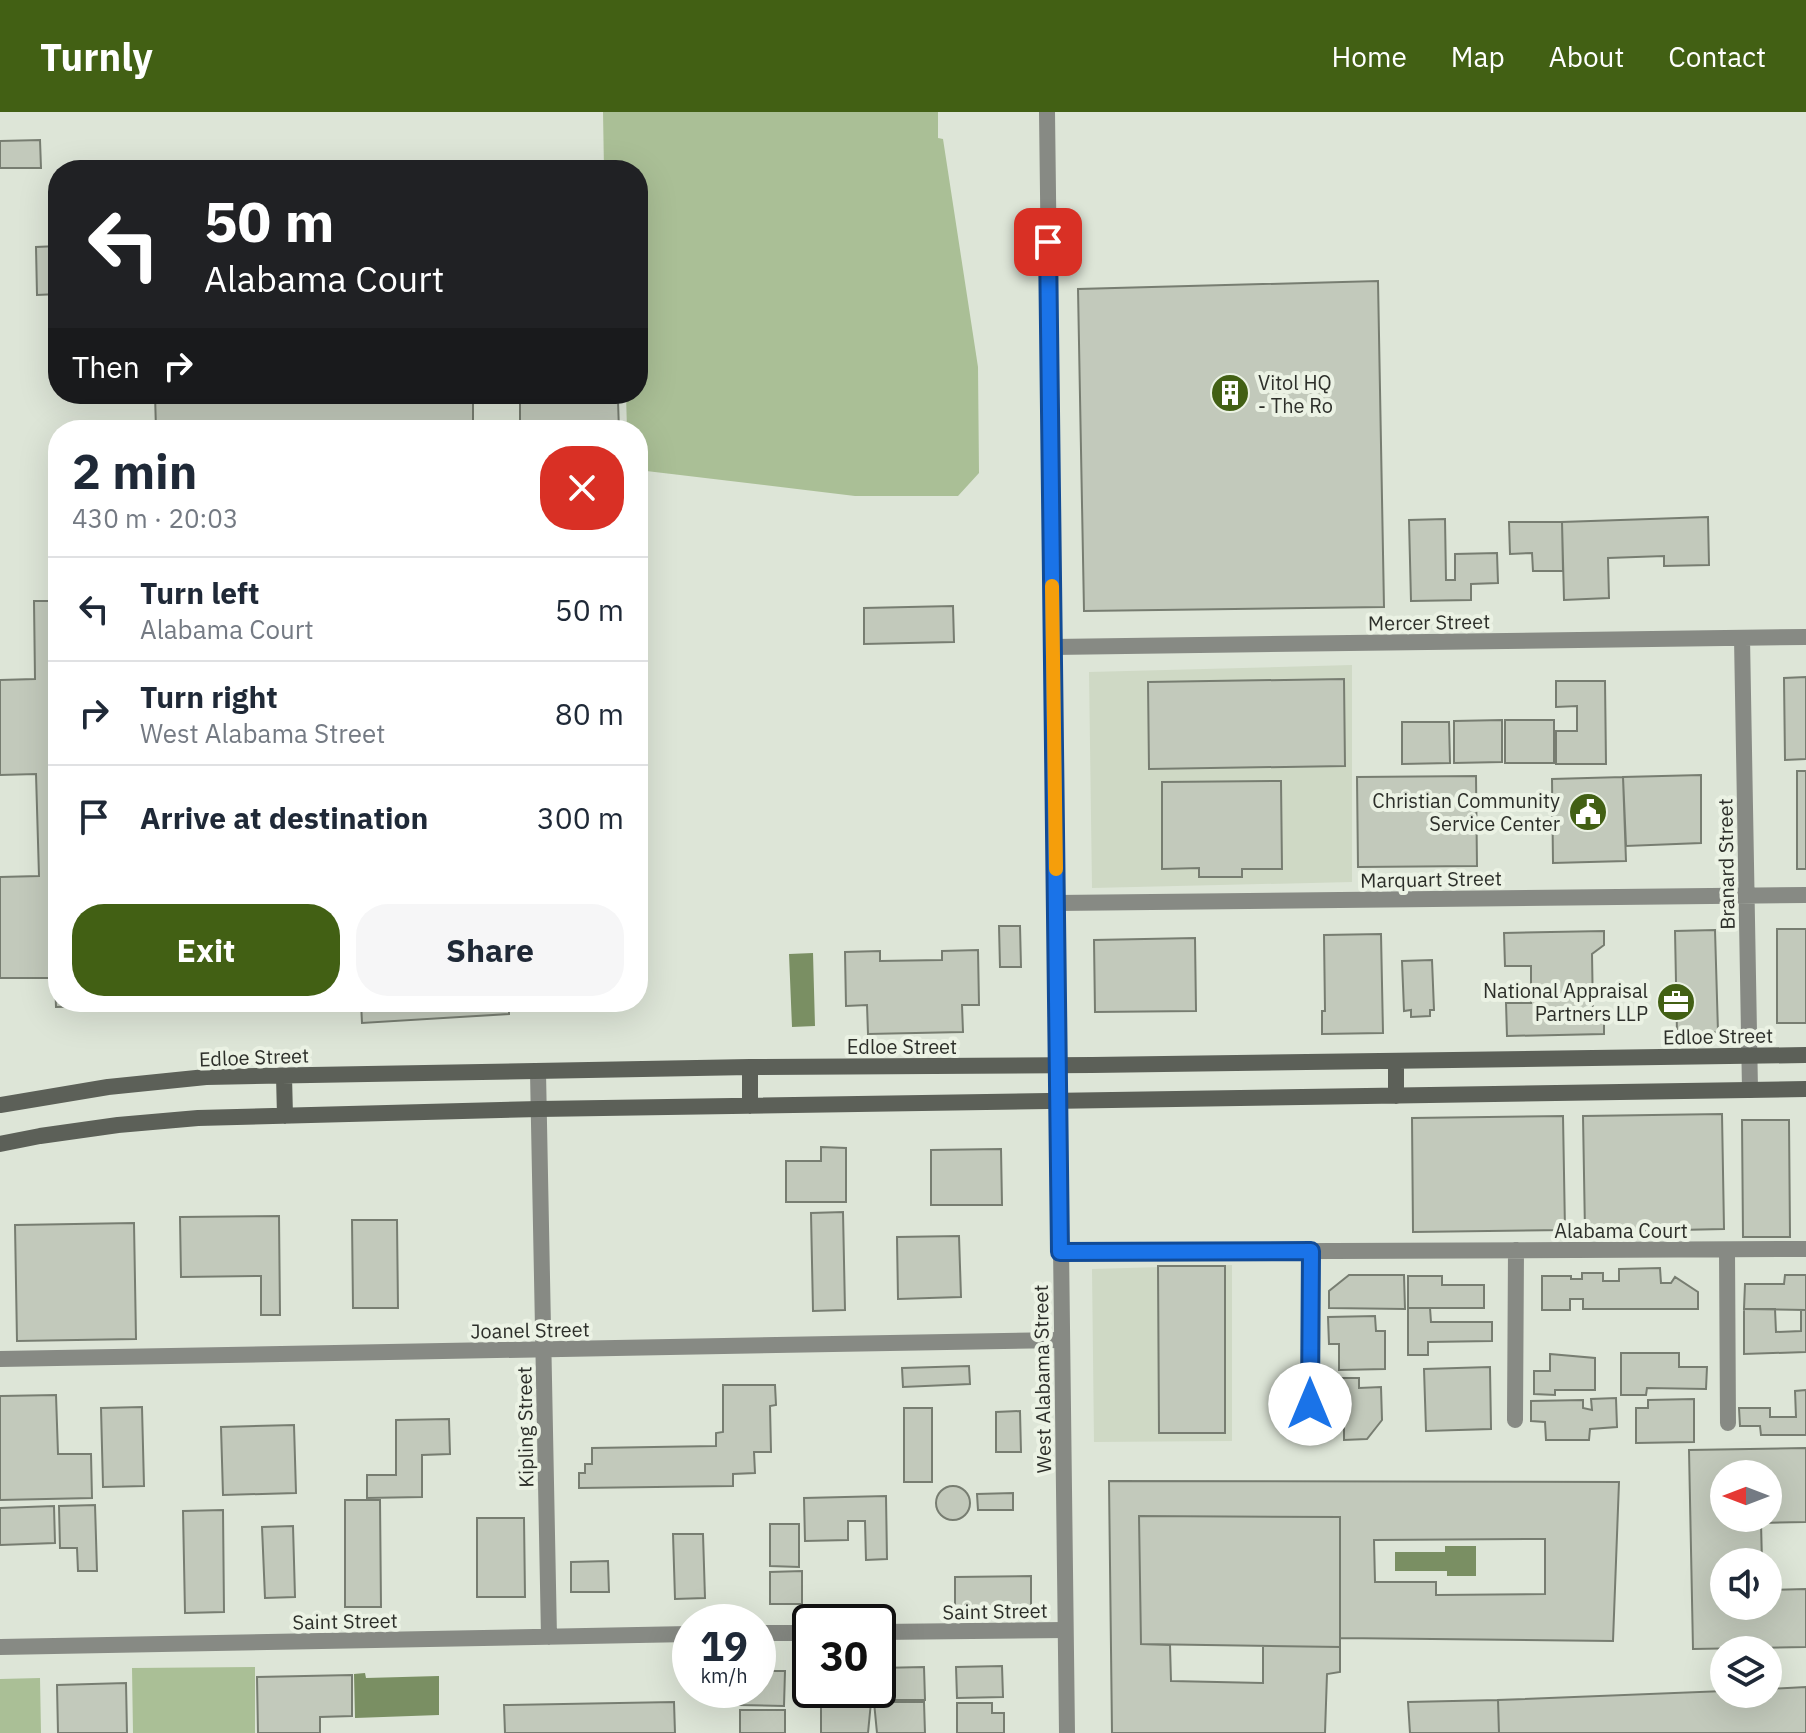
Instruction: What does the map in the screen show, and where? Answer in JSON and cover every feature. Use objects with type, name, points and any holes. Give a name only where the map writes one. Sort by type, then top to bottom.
[{"type":"main road","name":"Edloe Street","points":[[0,1105],[108,1087],[206,1077],[750,1067],[1806,1055]]},
{"type":"main road","points":[[1396,1061],[1396,1096]]},
{"type":"main road","points":[[750,1067],[750,1106]]},
{"type":"main road","points":[[284,1076],[285,1116]]},
{"type":"main road","points":[[0,1144],[118,1125],[198,1118],[539,1109],[1806,1089]]},
{"type":"street","name":"West Alabama Street","points":[[1047,112],[1067,1733]]},
{"type":"street","name":"Mercer Street","points":[[1053,647],[1806,637]]},
{"type":"street","name":"Branard Street","points":[[1742,638],[1750,1090]]},
{"type":"street","name":"Marquart Street","points":[[1056,903],[1806,895]]},
{"type":"street","name":"Kipling Street","points":[[538,1072],[549,1637]]},
{"type":"street","name":"Alabama Court","points":[[1060,1252],[1806,1249]]},
{"type":"street","points":[[1515,1420],[1516,1250]]},
{"type":"street","points":[[1727,1250],[1728,1423]]},
{"type":"street","points":[[1310,1435],[1311,1251]]},
{"type":"street","name":"Joanel Street","points":[[0,1359],[1061,1340]]},
{"type":"street","name":"Saint Street","points":[[896,1632],[1065,1630]]},
{"type":"street","name":"Saint Street","points":[[0,1647],[672,1634]]},
{"type":"shaded area","points":[[603,112],[938,112],[938,138],[943,139],[978,367],[979,473],[958,496],[855,496],[648,471],[648,420],[627,420],[626,404],[648,404],[648,160],[604,160]]},
{"type":"shaded area","points":[[1352,665],[1352,882],[1092,888],[1089,672]]},
{"type":"shaded area","points":[[813,953],[815,1026],[792,1027],[789,954]]},
{"type":"shaded area","points":[[1232,1265],[1232,1441],[1094,1442],[1092,1269]]},
{"type":"shaded area","points":[[1445,1546],[1476,1546],[1476,1576],[1447,1576],[1447,1571],[1395,1571],[1395,1552],[1445,1552]]},
{"type":"shaded area","points":[[255,1667],[255,1733],[133,1733],[132,1668]]},
{"type":"shaded area","points":[[365,1673],[366,1678],[439,1676],[439,1715],[355,1718],[354,1674]]},
{"type":"shaded area","points":[[40,1678],[41,1733],[0,1733],[0,1679]]},
{"type":"building","points":[[40,140],[41,168],[0,168],[0,141]]},
{"type":"building","points":[[48,246],[48,294],[37,295],[36,247]]},
{"type":"building","name":"Vitol HQ - The Ro","points":[[1378,281],[1384,607],[1084,611],[1078,289]]},
{"type":"building","points":[[155,404],[473,404],[473,420],[156,420]]},
{"type":"building","points":[[520,404],[618,404],[619,420],[520,420]]},
{"type":"building","points":[[1708,517],[1709,565],[1664,566],[1664,556],[1608,558],[1609,598],[1564,600],[1562,522]]},
{"type":"building","points":[[1445,519],[1446,580],[1455,580],[1455,554],[1497,553],[1498,583],[1471,584],[1471,600],[1411,601],[1409,520]]},
{"type":"building","points":[[1509,522],[1562,522],[1563,571],[1533,571],[1532,553],[1510,554]]},
{"type":"building","points":[[34,601],[48,601],[48,978],[0,978],[0,877],[39,876],[36,774],[0,775],[0,680],[35,679]]},
{"type":"building","points":[[953,606],[954,642],[864,644],[864,608]]},
{"type":"building","points":[[1806,677],[1806,759],[1785,760],[1784,678]]},
{"type":"building","points":[[1344,679],[1345,766],[1149,769],[1148,682]]},
{"type":"building","points":[[1556,681],[1605,681],[1606,764],[1556,764],[1556,731],[1577,731],[1577,706],[1556,707]]},
{"type":"building","points":[[1502,720],[1502,762],[1454,763],[1454,721]]},
{"type":"building","points":[[1505,720],[1554,720],[1554,763],[1505,763]]},
{"type":"building","points":[[1402,722],[1449,722],[1450,763],[1402,764]]},
{"type":"building","points":[[1797,771],[1806,771],[1806,869],[1797,869]]},
{"type":"building","points":[[1701,775],[1701,843],[1626,846],[1623,777]]},
{"type":"building","points":[[1476,776],[1477,866],[1358,867],[1357,777]]},
{"type":"building","name":"Christian Community Service Center","points":[[1623,777],[1626,861],[1553,863],[1552,779]]},
{"type":"building","points":[[1281,781],[1282,869],[1242,869],[1242,877],[1199,877],[1199,868],[1162,869],[1162,782]]},
{"type":"building","points":[[999,926],[1020,926],[1021,967],[1000,967]]},
{"type":"building","points":[[1777,929],[1806,929],[1806,1023],[1777,1023]]},
{"type":"building","points":[[1715,930],[1718,1032],[1677,1033],[1675,931]]},
{"type":"building","points":[[1604,931],[1604,945],[1592,954],[1593,1013],[1604,1019],[1604,1034],[1507,1036],[1506,1003],[1531,1003],[1531,966],[1505,966],[1504,933]]},
{"type":"building","points":[[1381,934],[1383,1033],[1322,1034],[1322,1011],[1325,1011],[1324,935]]},
{"type":"building","points":[[1195,938],[1196,1011],[1095,1012],[1094,940]]},
{"type":"building","points":[[978,950],[979,1005],[962,1005],[963,1032],[868,1034],[867,1005],[846,1006],[845,952],[880,951],[880,961],[942,960],[942,951]]},
{"type":"building","points":[[1432,960],[1434,1010],[1430,1010],[1430,1016],[1411,1017],[1411,1010],[1404,1011],[1402,961]]},
{"type":"building","points":[[361,1012],[509,1012],[509,1014],[362,1023]]},
{"type":"building","points":[[1722,1114],[1724,1229],[1585,1232],[1583,1116]]},
{"type":"building","points":[[1563,1116],[1565,1230],[1413,1232],[1412,1118]]},
{"type":"building","points":[[1742,1120],[1789,1120],[1790,1237],[1743,1237]]},
{"type":"building","points":[[821,1147],[846,1148],[846,1202],[786,1202],[786,1161],[821,1161]]},
{"type":"building","points":[[1001,1149],[1002,1205],[931,1205],[931,1150]]},
{"type":"building","points":[[843,1212],[845,1310],[813,1311],[811,1213]]},
{"type":"building","points":[[279,1216],[280,1315],[261,1315],[261,1276],[181,1277],[180,1217]]},
{"type":"building","points":[[352,1220],[397,1220],[398,1308],[353,1308]]},
{"type":"building","points":[[134,1223],[136,1339],[17,1341],[15,1225]]},
{"type":"building","points":[[959,1236],[961,1297],[898,1299],[897,1237]]},
{"type":"building","points":[[1158,1266],[1225,1266],[1225,1433],[1159,1433]]},
{"type":"building","points":[[1660,1268],[1661,1283],[1671,1283],[1675,1277],[1698,1292],[1698,1309],[1583,1309],[1583,1299],[1570,1299],[1570,1310],[1542,1310],[1542,1276],[1582,1279],[1582,1273],[1603,1273],[1603,1281],[1619,1281],[1619,1269]]},
{"type":"building","points":[[1349,1275],[1404,1275],[1405,1309],[1329,1308],[1329,1291]]},
{"type":"building","points":[[1785,1275],[1806,1275],[1806,1310],[1744,1309],[1745,1284],[1784,1284]]},
{"type":"building","points":[[1408,1276],[1442,1276],[1442,1285],[1484,1285],[1484,1308],[1408,1308]]},
{"type":"building","points":[[1408,1308],[1430,1308],[1431,1322],[1492,1322],[1492,1341],[1428,1342],[1428,1355],[1408,1355]]},
{"type":"building","points":[[1744,1309],[1775,1309],[1776,1332],[1801,1331],[1801,1310],[1806,1310],[1806,1352],[1744,1354]]},
{"type":"building","points":[[1375,1316],[1376,1331],[1385,1331],[1385,1369],[1339,1370],[1339,1344],[1329,1344],[1328,1317]]},
{"type":"building","points":[[1621,1353],[1679,1353],[1679,1367],[1707,1367],[1706,1389],[1647,1388],[1646,1395],[1621,1395]]},
{"type":"building","points":[[1550,1354],[1595,1358],[1595,1390],[1555,1390],[1555,1395],[1534,1394],[1534,1371],[1550,1371]]},
{"type":"building","points":[[969,1366],[970,1384],[903,1387],[902,1368]]},
{"type":"building","points":[[1490,1367],[1491,1429],[1426,1431],[1424,1369]]},
{"type":"building","points":[[1330,1378],[1359,1378],[1359,1388],[1381,1387],[1382,1420],[1367,1439],[1344,1440],[1344,1427],[1332,1428]]},
{"type":"building","points":[[723,1385],[775,1385],[776,1405],[770,1406],[771,1452],[754,1452],[755,1473],[733,1474],[733,1486],[579,1488],[579,1473],[585,1473],[585,1464],[592,1464],[592,1448],[716,1446],[716,1433],[723,1432]]},
{"type":"building","points":[[1806,1390],[1806,1435],[1761,1435],[1760,1426],[1740,1426],[1739,1408],[1770,1408],[1770,1417],[1796,1417],[1795,1391]]},
{"type":"building","points":[[56,1395],[58,1454],[91,1454],[92,1498],[0,1500],[0,1396]]},
{"type":"building","points":[[1616,1398],[1617,1427],[1590,1429],[1589,1440],[1546,1440],[1545,1422],[1531,1421],[1531,1401],[1583,1400],[1583,1408],[1592,1410],[1591,1399]]},
{"type":"building","points":[[1694,1399],[1694,1442],[1636,1443],[1636,1408],[1648,1408],[1648,1400]]},
{"type":"building","points":[[142,1407],[144,1486],[103,1487],[101,1408]]},
{"type":"building","points":[[904,1408],[932,1408],[932,1482],[904,1482]]},
{"type":"building","points":[[1020,1411],[1021,1452],[996,1452],[996,1412]]},
{"type":"building","points":[[449,1419],[450,1454],[422,1455],[422,1497],[367,1498],[367,1475],[396,1475],[396,1420]]},
{"type":"building","points":[[294,1425],[296,1493],[223,1495],[221,1427]]},
{"type":"building","points":[[1806,1448],[1806,1522],[1782,1523],[1782,1460],[1710,1460],[1710,1532],[1761,1532],[1762,1548],[1710,1548],[1710,1620],[1782,1620],[1782,1590],[1806,1589],[1806,1647],[1782,1647],[1782,1636],[1710,1636],[1710,1649],[1693,1649],[1689,1450]]},
{"type":"building","points":[[1109,1481],[1619,1482],[1613,1641],[1340,1638],[1340,1517],[1139,1516],[1141,1644],[1170,1645],[1171,1681],[1263,1683],[1263,1646],[1340,1647],[1340,1672],[1327,1674],[1325,1733],[1112,1733]],"holes":[[[1545,1539],[1545,1594],[1436,1595],[1436,1582],[1375,1582],[1374,1540]]]},
{"type":"building","points":[[953,1486],[965,1491],[970,1503],[965,1515],[953,1520],[941,1515],[936,1503],[941,1491]]},
{"type":"building","points":[[1013,1493],[1013,1510],[978,1510],[977,1494]]},
{"type":"building","points":[[886,1496],[887,1559],[866,1560],[865,1521],[848,1521],[848,1540],[805,1541],[804,1498]]},
{"type":"building","points":[[345,1500],[380,1500],[381,1607],[345,1607]]},
{"type":"building","points":[[95,1505],[97,1571],[78,1571],[77,1548],[60,1548],[59,1506]]},
{"type":"building","points":[[54,1506],[55,1543],[0,1545],[0,1508]]},
{"type":"building","points":[[223,1510],[224,1612],[185,1613],[183,1511]]},
{"type":"building","points":[[1139,1516],[1340,1517],[1340,1647],[1141,1644]]},
{"type":"building","points":[[477,1518],[524,1518],[525,1597],[477,1597]]},
{"type":"building","points":[[770,1524],[799,1524],[799,1567],[770,1566]]},
{"type":"building","points":[[293,1526],[295,1597],[265,1598],[262,1527]]},
{"type":"building","points":[[673,1534],[703,1534],[705,1598],[675,1599]]},
{"type":"building","points":[[608,1561],[609,1592],[571,1592],[571,1562]]},
{"type":"building","points":[[802,1571],[802,1604],[770,1604],[770,1572]]},
{"type":"building","points":[[1031,1576],[1031,1609],[955,1610],[955,1577]]},
{"type":"building","points":[[1002,1666],[1003,1697],[957,1698],[956,1667]]},
{"type":"building","points":[[924,1667],[925,1700],[896,1700],[896,1668]]},
{"type":"building","points":[[776,1671],[785,1671],[784,1706],[776,1706]]},
{"type":"building","points":[[352,1675],[352,1716],[320,1717],[320,1733],[258,1733],[257,1677]]},
{"type":"building","points":[[126,1683],[127,1733],[58,1733],[57,1685]]},
{"type":"building","points":[[1806,1687],[1806,1733],[1499,1733],[1498,1700],[1710,1692],[1710,1708],[1782,1708],[1782,1688]]},
{"type":"building","points":[[1498,1700],[1499,1733],[1410,1733],[1408,1702]]},
{"type":"building","points":[[672,1702],[675,1733],[505,1733],[504,1705]]},
{"type":"building","points":[[896,1702],[924,1702],[925,1733],[877,1733],[875,1708],[896,1708]]},
{"type":"building","points":[[957,1703],[992,1703],[992,1713],[1004,1713],[1004,1733],[957,1733]]},
{"type":"building","points":[[821,1708],[870,1708],[868,1733],[821,1733]]},
{"type":"building","points":[[740,1710],[785,1710],[785,1733],[740,1733]]},
{"type":"slow traffic","points":[[1052,586],[1056,869]]},
{"type":"place","name":"Vitol HQ - The Ro","points":[[1230,393]]},
{"type":"place","name":"Christian Community Service Center","points":[[1588,812]]},
{"type":"place","name":"National Appraisal Partners LLP","points":[[1676,1002]]},
{"type":"route","points":[[1048,242],[1060,1252],[1311,1251],[1310,1404]]}]
